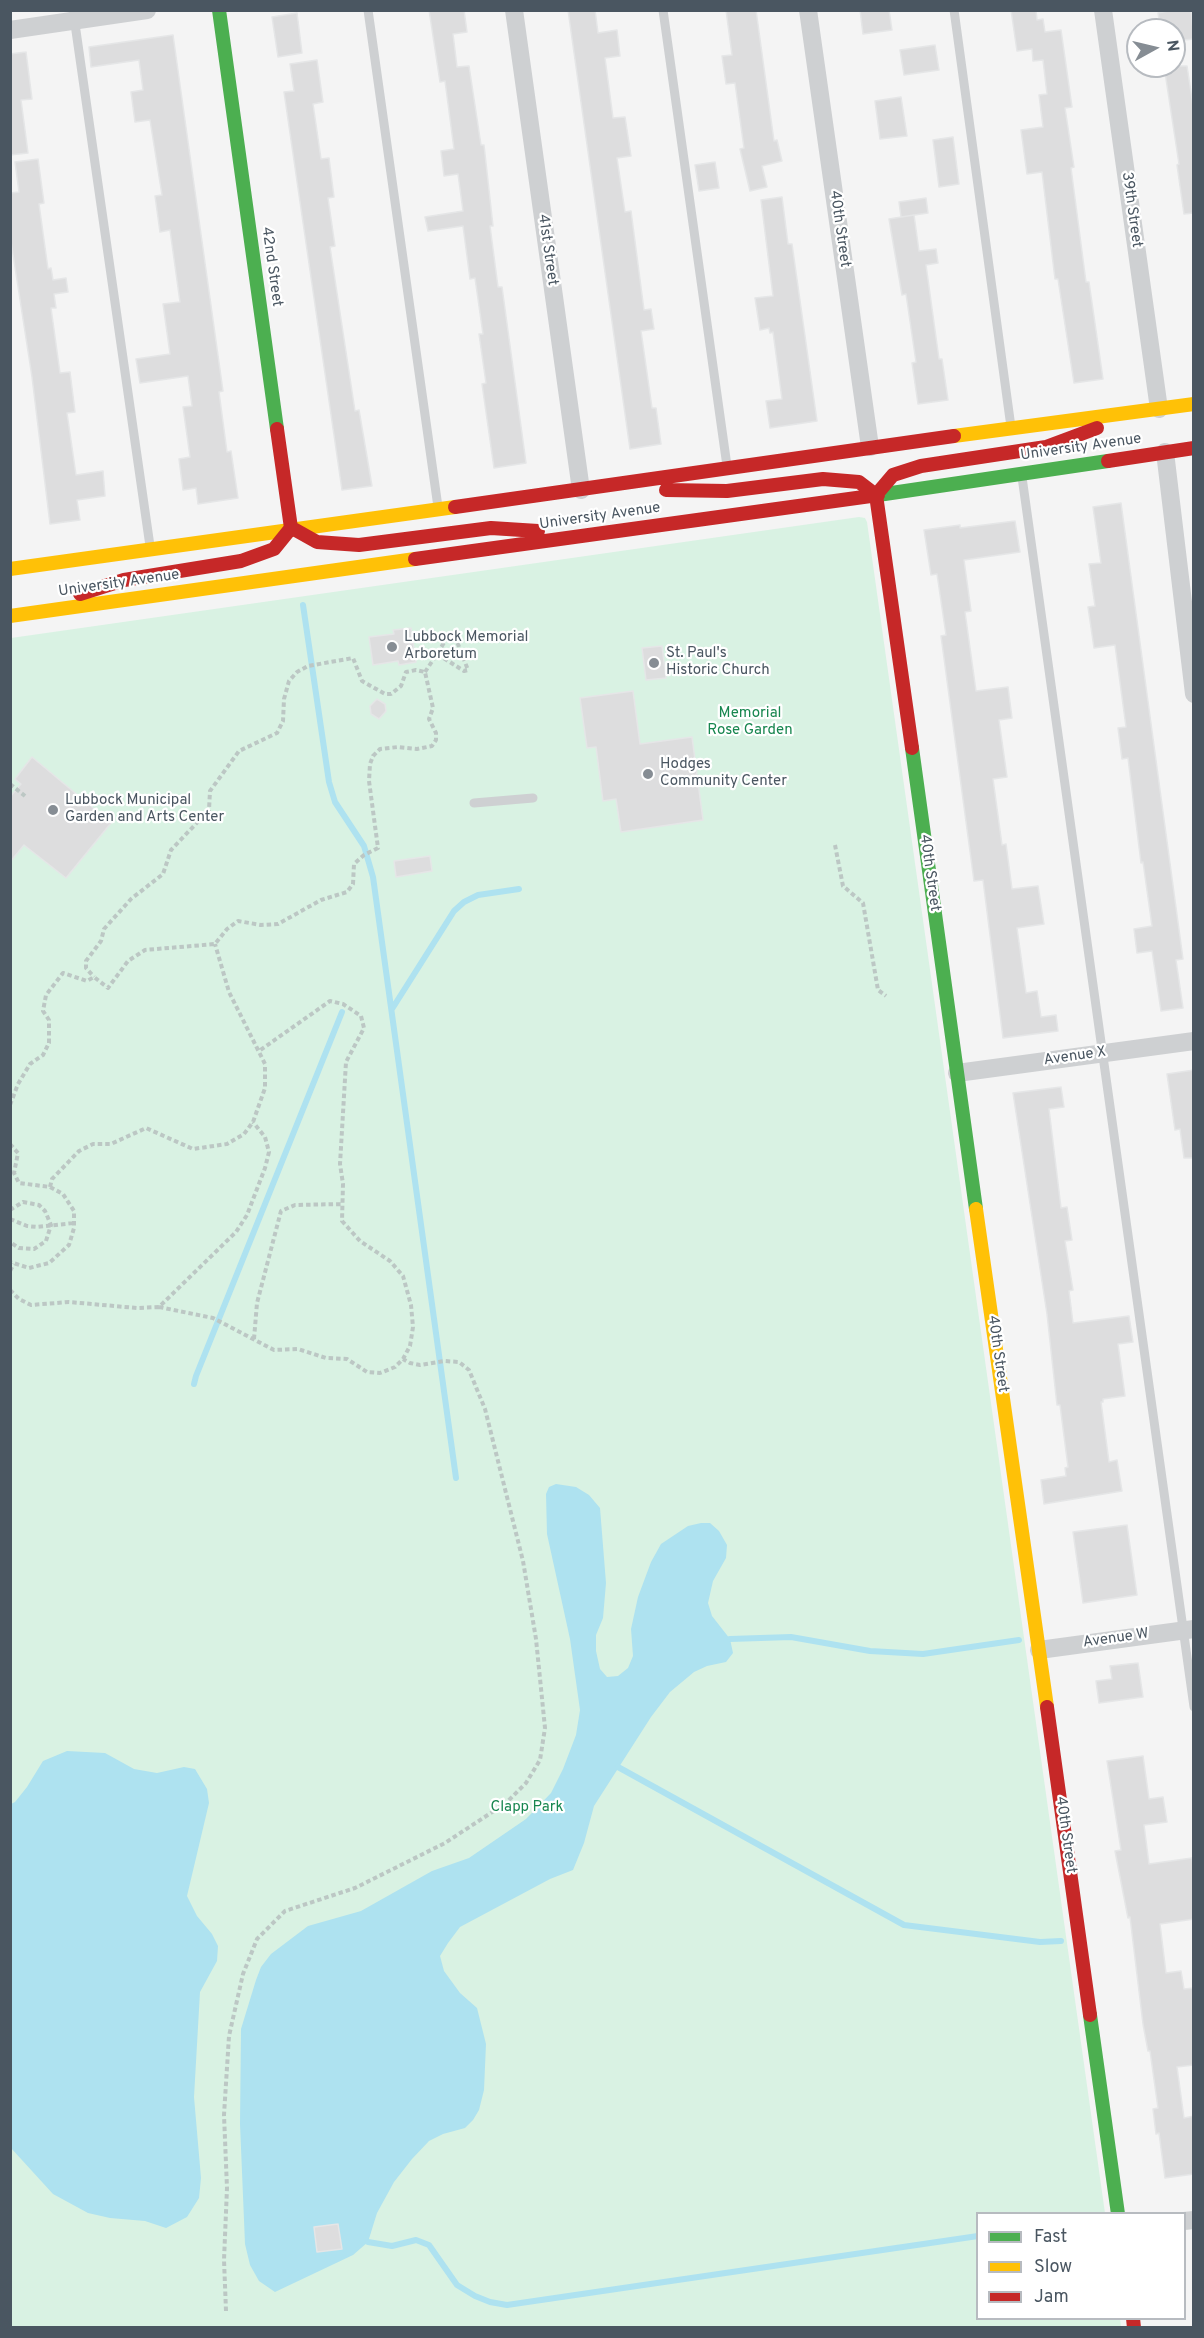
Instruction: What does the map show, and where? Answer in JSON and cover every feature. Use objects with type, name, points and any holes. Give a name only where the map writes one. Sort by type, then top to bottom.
[{"type":"main road","name":"42nd Street","points":[[219,10],[291,528]]},
{"type":"main road","name":"University Avenue","points":[[10,569],[291,528],[588,489],[870,447],[1194,404]]},
{"type":"main road","points":[[588,489],[727,491],[823,478],[859,482],[876,495],[893,475],[921,466],[1046,447],[1150,411]]},
{"type":"main road","name":"University Avenue","points":[[11,616],[876,495],[1194,448]]},
{"type":"main road","name":"40th Street","points":[[876,495],[1118,2212]]},
{"type":"main road","points":[[11,616],[124,580],[242,561],[274,549],[291,528],[317,542],[359,545],[491,528],[588,535]]},
{"type":"street","points":[[10,30],[74,16],[147,10]]},
{"type":"street","name":"41st Street","points":[[514,10],[588,489]]},
{"type":"street","name":"40th Street","points":[[808,10],[870,447]]},
{"type":"street","name":"39th Street","points":[[1103,10],[1150,411]]},
{"type":"street","points":[[1165,452],[1194,694]]},
{"type":"street","name":"Avenue X","points":[[957,1073],[1194,1041]]},
{"type":"street","name":"Avenue W","points":[[1039,1650],[1188,1629]]},
{"type":"lane","points":[[368,10],[438,509]]},
{"type":"lane","points":[[663,10],[728,468]]},
{"type":"lane","points":[[954,10],[1011,429]]},
{"type":"lane","points":[[74,16],[150,549]]},
{"type":"lane","points":[[1022,473],[1102,1054],[1188,1629],[1194,1707]]},
{"type":"lane","points":[[474,803],[533,798]]},
{"type":"path","points":[[425,672],[416,670],[406,672],[401,686],[391,694],[385,694],[362,681],[353,658],[309,666],[297,672],[290,681],[284,699],[283,721],[277,733],[238,751],[210,791],[209,810],[171,850],[163,874],[131,899],[104,929],[101,941],[86,961],[86,968],[94,977],[108,988],[128,961],[145,950],[215,944],[227,929],[238,921],[261,925],[278,924],[321,900],[347,892],[353,884],[354,864],[364,855],[378,848],[369,781],[373,756],[380,749],[398,747],[417,749],[432,746],[436,740],[436,733],[429,719],[433,708],[425,672],[450,633],[454,634],[468,670],[464,671],[437,654]]},
{"type":"path","points":[[10,784],[25,796]]},
{"type":"path","points":[[834,845],[843,886],[863,903],[878,990],[886,996]]},
{"type":"path","points":[[50,1187],[52,1179],[79,1151],[93,1144],[111,1144],[146,1128],[193,1149],[227,1144],[244,1134],[253,1122],[265,1088],[265,1064],[229,992],[215,944]]},
{"type":"path","points":[[10,1105],[18,1084],[30,1064],[43,1055],[49,1043],[49,1020],[43,1011],[46,994],[63,973],[87,981],[94,977]]},
{"type":"path","points":[[10,1290],[19,1299],[31,1305],[69,1302],[137,1308],[159,1307],[213,1318],[274,1350],[298,1349],[326,1358],[347,1359],[367,1372],[380,1373],[394,1367],[403,1359],[410,1346],[413,1327],[411,1305],[403,1276],[390,1261],[360,1241],[342,1221],[343,1184],[340,1164],[346,1062],[364,1028],[361,1016],[343,1004],[330,1001],[259,1051]]},
{"type":"path","points":[[159,1307],[236,1232],[247,1215],[269,1152],[265,1137],[253,1122]]},
{"type":"path","points":[[10,1144],[18,1153],[13,1170],[19,1183],[50,1187],[63,1194],[74,1211],[69,1245],[49,1263],[29,1268],[12,1263],[10,1271]]},
{"type":"path","points":[[10,1210],[23,1203],[39,1205],[49,1218],[51,1226],[46,1241],[34,1249],[19,1248],[10,1242]]},
{"type":"path","points":[[254,1339],[257,1303],[281,1211],[295,1205],[343,1204]]},
{"type":"path","points":[[10,1219],[27,1226],[74,1223]]},
{"type":"path","points":[[226,2312],[224,2260],[227,2188],[224,2115],[229,2036],[243,1974],[258,1939],[285,1911],[356,1888],[445,1843],[506,1803],[526,1782],[540,1760],[545,1728],[536,1640],[523,1561],[485,1409],[469,1370],[459,1362],[444,1361],[420,1365],[403,1359]]},
{"type":"green space","name":"Clapp Park","points":[[859,517],[865,518],[1105,2212],[976,2212],[976,2320],[1120,2320],[1121,2327],[11,2327],[11,638]]},
{"type":"water","points":[[556,1484],[576,1487],[589,1495],[600,1508],[606,1583],[603,1618],[596,1635],[596,1651],[600,1669],[607,1677],[618,1676],[628,1668],[633,1656],[631,1629],[638,1597],[651,1562],[661,1544],[688,1526],[701,1523],[710,1523],[719,1531],[727,1545],[726,1558],[713,1581],[708,1603],[712,1616],[730,1639],[733,1653],[726,1662],[707,1666],[694,1672],[670,1692],[651,1717],[594,1806],[584,1843],[573,1870],[550,1879],[460,1927],[448,1943],[440,1956],[444,1971],[460,1993],[477,2008],[486,2044],[484,2090],[479,2110],[465,2128],[443,2134],[429,2141],[412,2159],[394,2182],[377,2213],[368,2242],[353,2255],[275,2292],[259,2281],[250,2265],[245,2244],[240,2124],[241,2029],[256,1980],[261,1967],[271,1954],[308,1926],[361,1911],[432,1871],[469,1858],[526,1819],[551,1793],[576,1735],[580,1710],[570,1639],[547,1534],[546,1494],[549,1487]]},
{"type":"water","points":[[67,1751],[105,1753],[134,1769],[157,1773],[184,1767],[195,1769],[207,1789],[209,1803],[187,1896],[197,1916],[212,1934],[218,1946],[217,1961],[200,1992],[194,2097],[201,2178],[199,2198],[187,2217],[166,2228],[145,2221],[110,2218],[88,2213],[53,2194],[11,2148],[11,1804],[27,1787],[43,1761]]},
{"type":"building","points":[[429,10],[464,10],[467,32],[453,34],[457,67],[469,66],[481,145],[484,145],[493,226],[490,226],[498,287],[502,287],[526,463],[494,468],[482,384],[486,383],[479,334],[483,334],[475,278],[470,279],[463,226],[428,231],[425,217],[463,211],[458,174],[444,176],[441,151],[454,149],[445,81],[440,82]]},
{"type":"building","points":[[568,10],[595,10],[598,33],[617,30],[620,56],[605,58],[613,118],[625,117],[631,156],[617,158],[625,212],[631,211],[644,310],[651,309],[654,329],[641,331],[652,408],[656,408],[661,444],[630,449]]},
{"type":"building","points":[[726,10],[756,10],[774,141],[777,140],[782,161],[762,166],[767,187],[750,191],[740,149],[744,148],[735,83],[726,84],[722,56],[732,55]]},
{"type":"building","points":[[860,10],[889,10],[892,30],[863,34]]},
{"type":"building","points":[[1011,10],[1036,10],[1037,20],[1043,19],[1045,32],[1061,30],[1072,107],[1065,108],[1074,167],[1071,168],[1086,282],[1089,282],[1103,379],[1074,383],[1058,279],[1055,279],[1042,172],[1027,174],[1021,130],[1043,127],[1039,95],[1047,94],[1043,60],[1033,61],[1032,49],[1017,51]]},
{"type":"building","points":[[1191,10],[1194,39],[1186,40],[1186,18],[1159,18],[1158,13]]},
{"type":"building","points":[[297,13],[302,53],[278,57],[272,17]]},
{"type":"building","points":[[173,35],[223,391],[219,392],[227,452],[231,451],[238,498],[198,504],[196,488],[183,490],[179,459],[190,457],[183,407],[192,406],[188,376],[140,383],[136,359],[170,354],[163,304],[180,302],[170,230],[160,232],[155,196],[162,195],[150,120],[135,122],[131,92],[143,90],[139,60],[91,67],[89,47]]},
{"type":"building","points":[[935,45],[939,70],[904,75],[900,50]]},
{"type":"building","points":[[26,52],[32,99],[21,100],[28,153],[10,155],[10,54]]},
{"type":"building","points":[[317,60],[323,102],[313,104],[321,159],[329,158],[334,197],[328,198],[335,246],[330,247],[355,411],[359,410],[372,486],[342,490],[284,92],[294,91],[290,64]]},
{"type":"building","points":[[1187,66],[1194,112],[1194,213],[1184,214],[1177,165],[1179,164],[1166,78],[1186,78]]},
{"type":"building","points":[[901,97],[907,136],[880,139],[875,101]]},
{"type":"building","points":[[953,137],[959,184],[939,187],[933,140]]},
{"type":"building","points":[[38,159],[44,203],[39,204],[48,269],[51,268],[53,280],[66,278],[68,292],[54,294],[56,308],[51,308],[60,373],[70,372],[75,412],[67,413],[76,475],[103,471],[105,496],[77,500],[80,520],[50,524],[32,377],[10,235],[10,193],[19,192],[15,162]]},
{"type":"building","points":[[715,162],[719,188],[699,191],[695,165]]},
{"type":"building","points":[[782,197],[788,244],[792,244],[817,421],[770,428],[766,401],[782,399],[773,332],[770,333],[769,328],[760,330],[755,298],[773,296],[761,200]]},
{"type":"building","points":[[926,198],[928,213],[901,217],[899,202]]},
{"type":"building","points":[[914,215],[919,251],[936,249],[938,263],[926,265],[939,359],[942,359],[948,400],[918,404],[912,363],[916,362],[906,294],[902,295],[889,219]]},
{"type":"building","points":[[1121,503],[1183,959],[1176,960],[1183,1008],[1161,1011],[1152,951],[1137,953],[1134,929],[1152,926],[1143,862],[1141,863],[1128,758],[1122,759],[1118,728],[1126,727],[1115,645],[1094,648],[1088,607],[1095,606],[1089,564],[1101,563],[1093,507]]},
{"type":"building","points":[[1015,521],[1020,552],[964,560],[971,611],[965,612],[976,691],[1008,687],[1012,718],[999,720],[1007,777],[993,779],[1002,845],[1006,844],[1012,889],[1038,886],[1044,924],[1017,928],[1026,993],[1037,991],[1041,1017],[1056,1015],[1058,1031],[1003,1038],[983,880],[974,881],[941,636],[946,635],[937,574],[931,575],[924,530]]},
{"type":"building","name":"Lubbock Memorial Arboretum","points":[[411,628],[416,662],[399,665],[398,661],[373,665],[369,637],[394,634],[393,630]]},
{"type":"building","name":"St. Paul's Historic Church","points":[[662,646],[666,678],[646,680],[642,648]]},
{"type":"building","name":"Hodges Community Center","points":[[633,691],[640,744],[692,737],[703,820],[621,832],[616,799],[603,801],[596,747],[587,748],[580,698]]},
{"type":"building","points":[[377,699],[385,704],[386,711],[379,719],[371,714],[370,706]]},
{"type":"building","name":"Lubbock Municipal Garden and Arts Center","points":[[32,757],[111,823],[66,878],[24,845],[10,862],[10,797],[21,784],[15,779]]},
{"type":"building","points":[[430,856],[432,871],[396,877],[394,861]]},
{"type":"building","points":[[1194,1070],[1194,1158],[1184,1158],[1180,1129],[1175,1130],[1167,1074]]},
{"type":"building","points":[[1061,1087],[1064,1107],[1049,1109],[1061,1208],[1067,1207],[1072,1240],[1065,1241],[1073,1290],[1069,1291],[1073,1323],[1129,1316],[1133,1342],[1118,1344],[1125,1396],[1103,1399],[1101,1402],[1109,1462],[1117,1460],[1122,1491],[1044,1504],[1041,1480],[1066,1476],[1065,1468],[1068,1467],[1060,1405],[1057,1405],[1047,1314],[1013,1093]]},
{"type":"building","points":[[1127,1525],[1137,1595],[1083,1603],[1073,1532]]},
{"type":"building","points":[[1138,1663],[1143,1697],[1099,1703],[1096,1681],[1112,1679],[1110,1666]]},
{"type":"building","points":[[1143,1756],[1149,1799],[1163,1797],[1167,1822],[1144,1825],[1149,1864],[1192,1858],[1194,1872],[1194,1919],[1160,1924],[1166,1973],[1181,1971],[1184,1989],[1194,1988],[1194,2065],[1177,2067],[1184,2118],[1194,2116],[1194,2174],[1165,2178],[1159,2133],[1156,2134],[1153,2109],[1158,2108],[1150,2051],[1148,2051],[1143,2024],[1130,1917],[1128,1918],[1115,1851],[1121,1850],[1107,1761]]},
{"type":"building","points":[[338,2224],[342,2249],[317,2252],[314,2227]]},
{"type":"waterway","points":[[303,605],[329,782],[335,802],[364,846],[373,877],[456,1478]]},
{"type":"waterway","points":[[392,1009],[454,911],[464,902],[478,895],[519,889]]},
{"type":"waterway","points":[[194,1384],[342,1012]]},
{"type":"waterway","points":[[730,1639],[791,1637],[870,1651],[923,1654],[1019,1640]]},
{"type":"waterway","points":[[618,1767],[904,1925],[1040,1942],[1061,1941]]},
{"type":"waterway","points":[[368,2242],[392,2246],[416,2240],[429,2245],[457,2285],[475,2296],[507,2305],[976,2236]]},
{"type":"traffic: fast","points":[[219,10],[277,429]]},
{"type":"traffic: fast","points":[[878,495],[1108,461]]},
{"type":"traffic: fast","points":[[912,748],[976,1209]]},
{"type":"traffic: fast","points":[[1090,2015],[1118,2212]]},
{"type":"traffic: slow","points":[[954,436],[1194,404]]},
{"type":"traffic: slow","points":[[10,569],[455,507]]},
{"type":"traffic: slow","points":[[10,616],[415,559]]},
{"type":"traffic: slow","points":[[976,1209],[1047,1707]]},
{"type":"traffic: jam","points":[[876,495],[893,475],[921,466],[1046,447],[1097,428]]},
{"type":"traffic: jam","points":[[277,429],[291,528]]},
{"type":"traffic: jam","points":[[455,507],[954,436]]},
{"type":"traffic: jam","points":[[1108,461],[1194,448]]},
{"type":"traffic: jam","points":[[666,490],[727,491],[823,479],[859,482],[876,495]]},
{"type":"traffic: jam","points":[[876,495],[912,748]]},
{"type":"traffic: jam","points":[[415,559],[878,495]]},
{"type":"traffic: jam","points":[[80,594],[124,580],[241,561],[274,549],[291,528]]},
{"type":"traffic: jam","points":[[292,528],[317,542],[359,545],[491,528],[538,531]]},
{"type":"traffic: jam","points":[[1047,1707],[1090,2015]]},
{"type":"traffic: jam","points":[[1133,2320],[1134,2328]]},
{"type":"place","name":"Lubbock Memorial Arboretum","points":[[392,647]]},
{"type":"place","name":"St. Paul's Historic Church","points":[[654,663]]},
{"type":"place","name":"Hodges Community Center","points":[[648,774]]},
{"type":"place","name":"Lubbock Municipal Garden and Arts Center","points":[[53,810]]},
{"type":"park label","name":"Memorial Rose Garden","points":[[750,722]]}]
